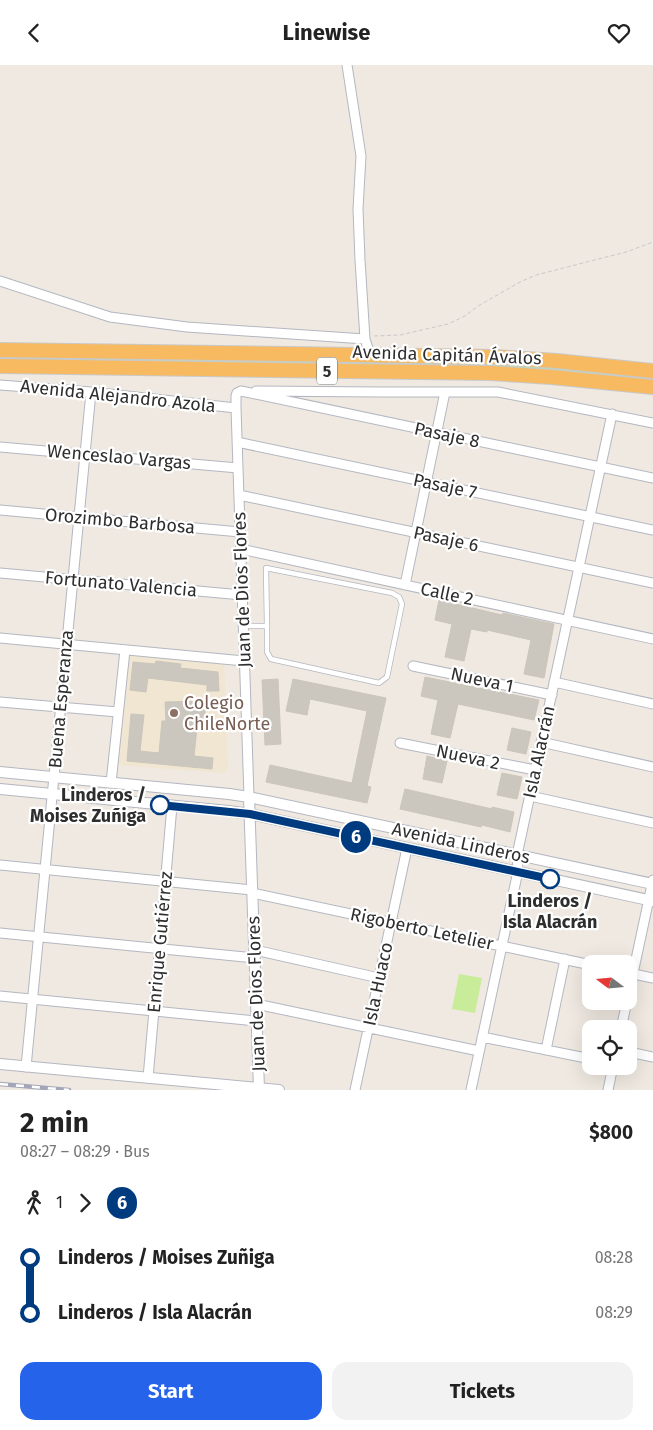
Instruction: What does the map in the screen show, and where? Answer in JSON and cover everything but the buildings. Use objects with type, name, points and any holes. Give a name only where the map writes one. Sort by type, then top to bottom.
[{"type":"highway","name":"Avenida Capitán Ávalos","points":[[0,350],[530,359],[653,371]]},
{"type":"highway","name":"Avenida Capitán Ávalos","points":[[0,366],[490,373],[653,387]]},
{"type":"street","points":[[347,65],[361,156],[358,209],[370,355]]},
{"type":"street","points":[[0,281],[110,317],[187,327],[369,338]]},
{"type":"street","name":"Avenida Alejandro Azola","points":[[0,385],[91,392],[236,408]]},
{"type":"street","name":"Avenida Capitán Ávalos","points":[[241,391],[492,391],[653,423]]},
{"type":"street","name":"Juan de Dios Flores","points":[[241,391],[236,396],[236,408],[259,1089]]},
{"type":"street","name":"Pasaje 8","points":[[241,391],[653,478]]},
{"type":"street","name":"Buena Esperanza","points":[[26,1067],[91,392]]},
{"type":"street","points":[[404,585],[445,392]]},
{"type":"street","name":"Isla Alacrán","points":[[471,1090],[518,871],[517,855],[612,414]]},
{"type":"street","name":"Pasaje 7","points":[[237,442],[653,531]]},
{"type":"street","name":"Wenceslao Vargas","points":[[0,447],[238,467]]},
{"type":"street","name":"Pasaje 6","points":[[239,495],[653,583]]},
{"type":"street","name":"Orozimbo Barbosa","points":[[0,511],[240,533]]},
{"type":"street","name":"Calle 2","points":[[241,549],[653,639]]},
{"type":"street","name":"Fortunato Valencia","points":[[0,573],[242,595]]},
{"type":"street","points":[[0,638],[244,661]]},
{"type":"street","points":[[111,783],[125,650]]},
{"type":"street","name":"Nueva 1","points":[[413,666],[552,695]]},
{"type":"street","points":[[554,682],[653,704]]},
{"type":"street","points":[[0,702],[118,712]]},
{"type":"street","points":[[541,742],[653,767]]},
{"type":"street","name":"Nueva 2","points":[[400,743],[535,770]]},
{"type":"street","name":"Avenida Linderos","points":[[0,772],[249,797],[517,855],[653,882]]},
{"type":"street","name":"Avenida Linderos","points":[[0,789],[250,814],[651,901]]},
{"type":"street","points":[[530,796],[653,823]]},
{"type":"street","name":"Enrique Gutiérrez","points":[[148,1078],[172,806]]},
{"type":"street","name":"Isla Huaco","points":[[355,1090],[407,848]]},
{"type":"street","name":"Rigoberto Letelier","points":[[0,865],[252,891],[582,963]]},
{"type":"street","points":[[636,955],[651,901],[653,882]]},
{"type":"street","points":[[0,933],[159,949],[255,954],[379,978]]},
{"type":"street","points":[[546,1050],[565,959]]},
{"type":"street","points":[[638,975],[653,978]]},
{"type":"street","points":[[0,996],[257,1021]]},
{"type":"street","points":[[256,1005],[479,1051]]},
{"type":"street","points":[[482,1037],[582,1057]]},
{"type":"street","points":[[637,1054],[653,1057]]},
{"type":"street","points":[[0,1064],[279,1090]]},
{"type":"street","points":[[608,1090],[611,1075]]},
{"type":"lane","points":[[266,568],[392,593],[399,597],[402,604],[387,677],[379,683],[272,659],[267,652],[267,626],[266,568]]},
{"type":"lane","points":[[243,626],[267,626]]},
{"type":"path","points":[[369,338],[400,335],[448,324],[465,316],[520,281],[536,275],[626,252],[653,242]]},
{"type":"shaded area","name":"Colegio ChileNorte","points":[[133,652],[224,662],[228,768],[224,773],[117,765],[128,656]]},
{"type":"green space","points":[[0,354],[494,362],[653,375],[653,383],[0,363]]},
{"type":"green space","points":[[459,974],[482,978],[475,1013],[452,1009]]},
{"type":"railway","points":[[0,1084],[69,1090]]},
{"type":"bus line","name":"6","points":[[160,805],[250,814],[550,879]]},
{"type":"place","name":"Colegio ChileNorte","points":[[174,713]]},
{"type":"place","name":"Linderos / Moises Zuñiga","points":[[160,805]]},
{"type":"place","name":"Linderos / Isla Alacrán","points":[[550,879]]}]
